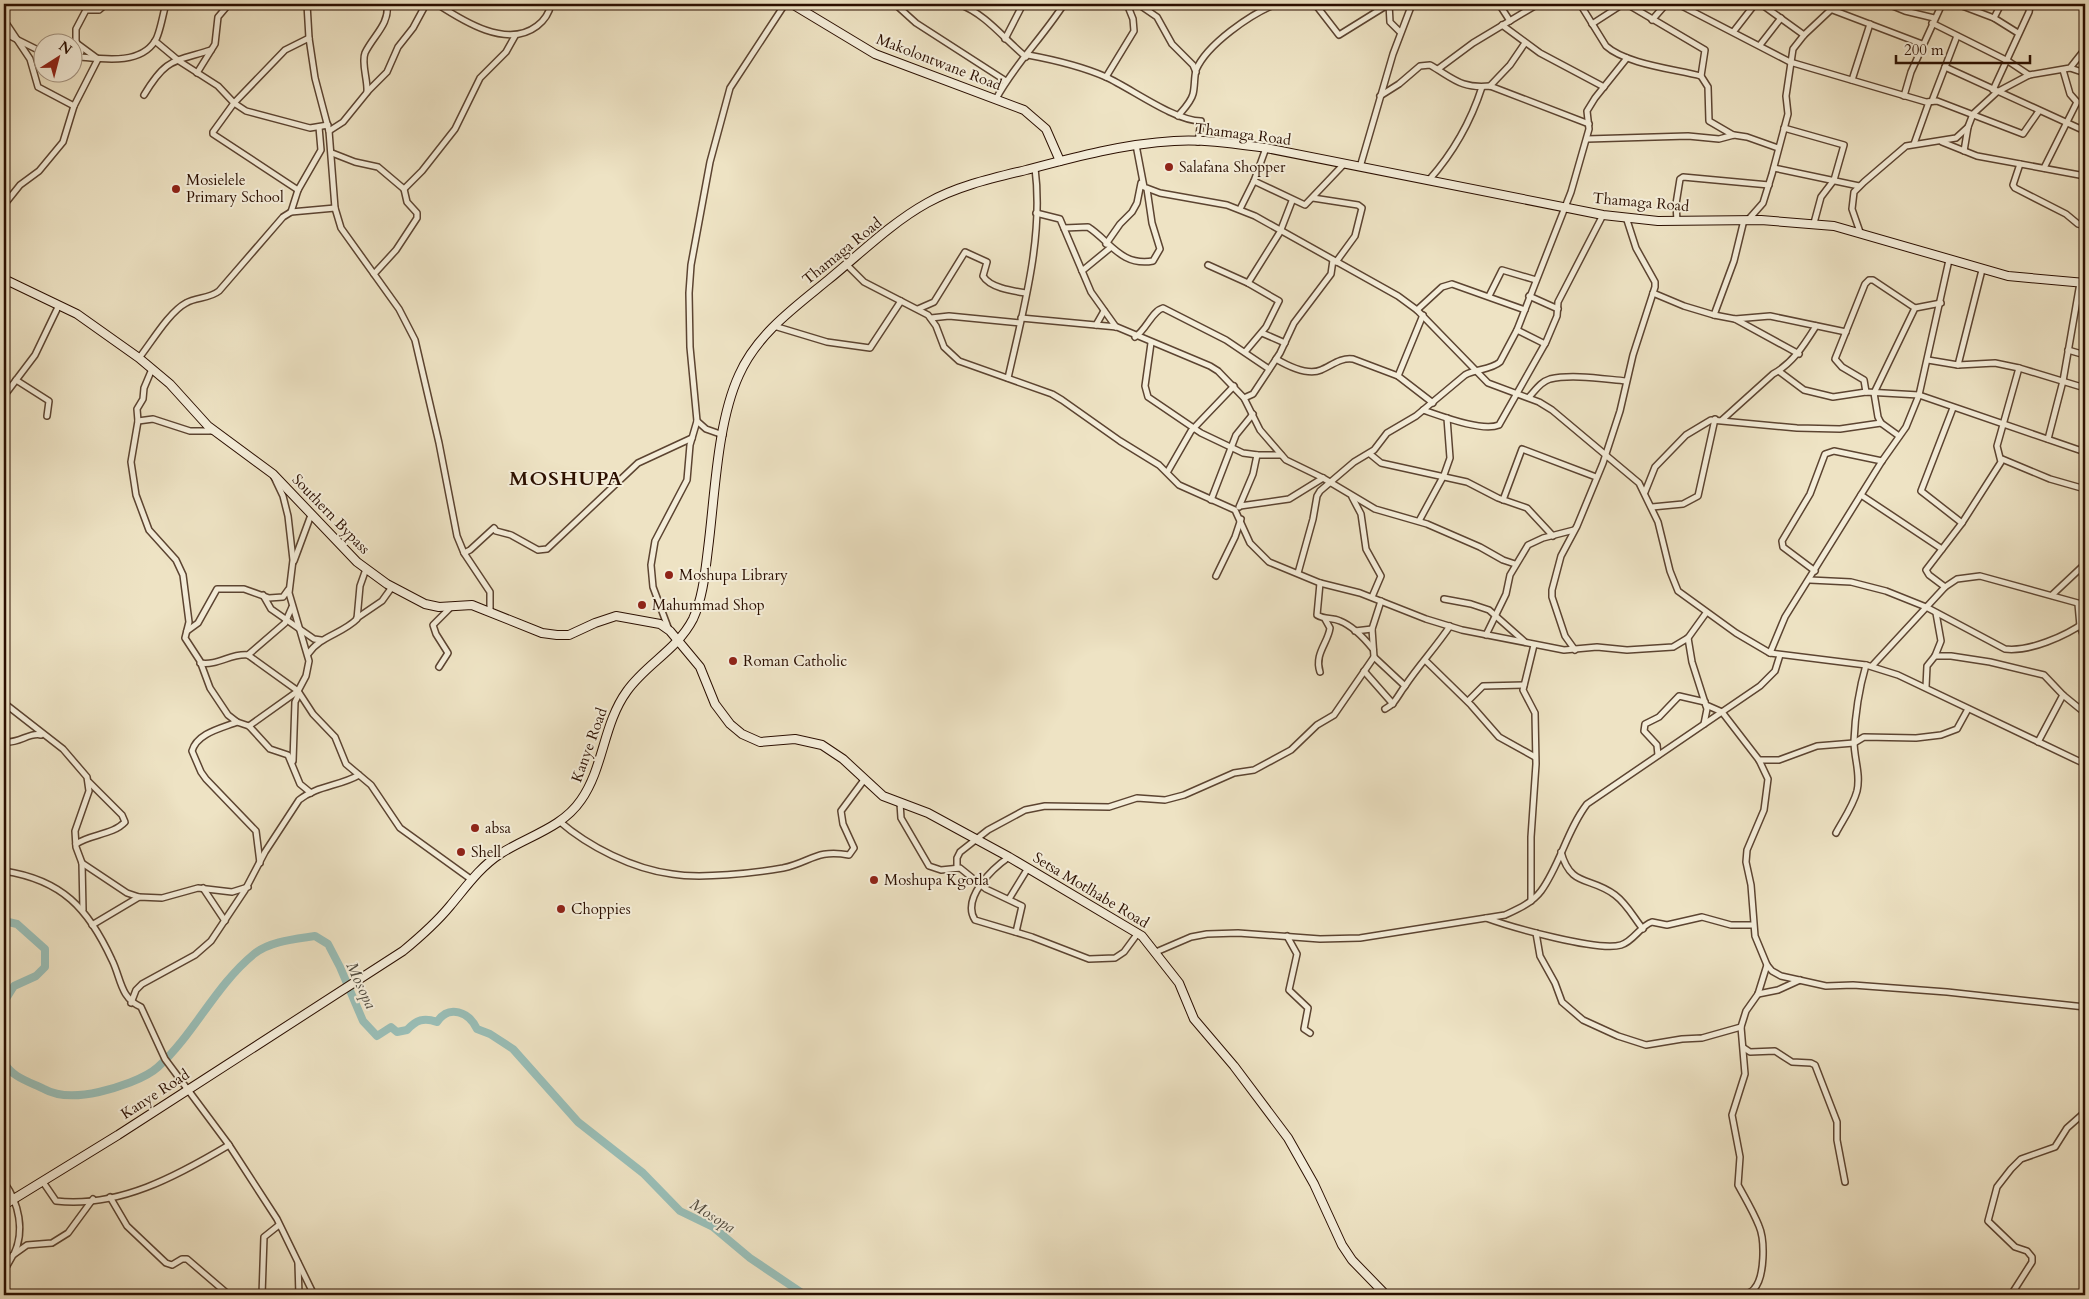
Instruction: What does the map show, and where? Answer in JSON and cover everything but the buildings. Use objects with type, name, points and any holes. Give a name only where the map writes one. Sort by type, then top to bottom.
[{"type":"main road","name":"Makolontwane Road","points":[[792,4],[840,35],[875,54],[1024,110],[1039,121],[1052,138],[1060,161]]},
{"type":"main road","name":"Thamaga Road","points":[[677,642],[694,617],[705,575],[727,413],[739,375],[754,349],[774,326],[846,265],[926,203],[974,183],[1060,161],[1136,145],[1177,140],[1266,148],[1603,215],[1677,221],[1746,220],[1814,223],[1860,232],[1982,270],[2036,280],[2082,283]]},
{"type":"main road","name":"Southern Bypass","points":[[4,279],[85,319],[139,358],[176,391],[214,431],[273,474],[366,570],[392,587],[425,604],[439,607],[472,605],[542,633],[557,636],[570,635],[595,623],[616,616],[660,624],[670,631]]},
{"type":"main road","points":[[670,631],[677,642]]},
{"type":"main road","name":"Setsa Motlhabe Road","points":[[677,642],[700,667],[715,704],[722,715],[742,734],[760,742],[795,739],[822,745],[844,759],[883,796],[928,813],[1009,857],[1138,934],[1156,952],[1179,983],[1194,1019],[1234,1066],[1288,1138],[1314,1184],[1342,1245],[1352,1260],[1386,1295]]},
{"type":"main road","name":"Kanye Road","points":[[4,1205],[15,1200],[403,951],[425,933],[472,880],[498,856],[559,822],[572,812],[587,791],[614,712],[621,699],[635,680],[677,642]]},
{"type":"street","points":[[76,32],[84,12],[90,9],[99,10],[106,4]]},
{"type":"street","points":[[82,57],[98,59],[136,57],[155,41],[166,4]]},
{"type":"street","points":[[197,72],[212,50],[216,39],[218,17],[228,4]]},
{"type":"street","points":[[307,4],[309,38],[315,78],[329,128],[335,208],[341,228],[404,316],[415,340],[438,435],[455,526],[464,553],[490,592],[490,611]]},
{"type":"street","points":[[367,93],[368,80],[364,56],[386,20],[387,4]]},
{"type":"street","points":[[155,41],[179,61],[221,89],[234,103],[246,112],[295,126],[329,128],[343,122],[367,93],[388,72],[398,47],[426,4]]},
{"type":"street","points":[[437,4],[482,28],[516,36],[532,30],[543,21],[551,4]]},
{"type":"street","points":[[670,631],[653,587],[651,565],[656,541],[688,480],[692,438],[697,421],[690,348],[691,265],[710,162],[730,88],[785,4]]},
{"type":"street","points":[[895,4],[916,23],[1006,81]]},
{"type":"street","points":[[959,4],[982,15],[1004,39],[1027,56],[1078,66],[1106,77],[1178,116],[1201,121],[1198,142]]},
{"type":"street","points":[[1004,39],[1023,4]]},
{"type":"street","points":[[996,99],[1006,81],[1027,56],[1064,4]]},
{"type":"street","points":[[1106,77],[1134,31],[1134,19],[1126,4]]},
{"type":"street","points":[[1138,4],[1157,17],[1172,44],[1193,65],[1196,72]]},
{"type":"street","points":[[1248,4],[1264,9]]},
{"type":"street","points":[[1178,116],[1193,95],[1196,72],[1215,44],[1264,9],[1276,4]]},
{"type":"street","points":[[1315,4],[1339,35],[1389,4],[1390,22],[1400,32]]},
{"type":"street","points":[[1360,168],[1400,32],[1412,4]]},
{"type":"street","points":[[1499,4],[1510,21]]},
{"type":"street","points":[[1438,70],[1502,25],[1538,4]]},
{"type":"street","points":[[1580,4],[1606,46],[1627,58],[1701,76]]},
{"type":"street","points":[[1592,24],[1616,6],[1625,4],[1705,50],[1701,76],[1708,87],[1709,121],[1734,135],[1748,137],[1778,148]]},
{"type":"street","points":[[1652,20],[1666,4]]},
{"type":"street","points":[[1678,4],[1734,31],[1790,62],[1904,96],[1931,101],[1973,114],[2024,134],[2039,111]]},
{"type":"street","points":[[1734,31],[1755,4]]},
{"type":"street","points":[[1761,4],[1804,35]]},
{"type":"street","points":[[1714,315],[1734,261],[1746,220],[1760,208],[1769,185],[1788,114],[1786,96],[1793,49],[1804,35],[1837,4]]},
{"type":"street","points":[[1888,4],[1933,20],[1957,36],[2008,61],[2029,75]]},
{"type":"street","points":[[1904,96],[1922,44],[1942,4]]},
{"type":"street","points":[[1957,4],[1994,18],[2018,33]]},
{"type":"street","points":[[1994,18],[2001,4]]},
{"type":"street","points":[[1964,151],[1968,127],[1973,114],[1995,91],[2018,33],[2030,9],[2027,4]]},
{"type":"street","points":[[1830,9],[1922,44]]},
{"type":"street","points":[[1760,45],[1781,18]]},
{"type":"street","points":[[4,20],[30,59],[38,87],[74,106]]},
{"type":"street","points":[[1852,80],[1870,24]]},
{"type":"street","points":[[1502,25],[1525,43],[1570,70],[1604,87]]},
{"type":"street","points":[[4,33],[32,47]]},
{"type":"street","points":[[404,189],[422,172],[455,129],[480,78],[506,52],[516,36]]},
{"type":"street","points":[[1914,144],[1957,36]]},
{"type":"street","points":[[298,190],[213,134],[213,129],[234,103],[285,50],[309,38]]},
{"type":"street","points":[[1490,86],[1510,65],[1525,43]]},
{"type":"street","points":[[82,48],[98,59]]},
{"type":"street","points":[[2070,68],[2085,49]]},
{"type":"street","points":[[144,95],[166,64],[212,50]]},
{"type":"street","points":[[1298,573],[1317,496],[1320,491],[1332,483],[1354,462],[1370,454],[1387,433],[1423,410],[1474,370],[1498,364],[1517,330],[1571,192],[1587,139],[1588,111],[1627,58]]},
{"type":"street","points":[[4,205],[20,185],[39,172],[63,142],[74,106],[98,59]]},
{"type":"street","points":[[1380,96],[1424,64],[1438,70],[1454,81],[1476,88],[1490,86],[1589,124]]},
{"type":"street","points":[[1945,67],[2085,131]]},
{"type":"street","points":[[1995,91],[2029,75],[2070,68],[2085,73]]},
{"type":"street","points":[[2044,168],[2077,101],[2070,94],[2063,70]]},
{"type":"street","points":[[1429,180],[1446,160],[1463,128],[1471,119],[1482,87]]},
{"type":"street","points":[[291,212],[298,190],[321,150],[319,127]]},
{"type":"street","points":[[1860,232],[1852,209],[1854,192],[1859,186],[1901,150],[1914,144],[1956,138],[1968,127]]},
{"type":"street","points":[[1784,128],[1843,144],[1834,180],[1821,197],[1814,223]]},
{"type":"street","points":[[1587,139],[1688,136],[1719,139],[1734,135]]},
{"type":"street","points":[[1940,141],[1977,156],[2085,176]]},
{"type":"street","points":[[1082,271],[1108,246],[1120,224],[1132,212],[1137,203],[1142,183],[1136,145]]},
{"type":"street","points":[[1240,209],[1254,181],[1266,148]]},
{"type":"street","points":[[332,153],[355,162],[378,167],[404,189],[407,202],[417,213],[417,218],[396,250],[374,274]]},
{"type":"street","points":[[1254,181],[1292,201],[1306,205],[1344,164]]},
{"type":"street","points":[[2020,164],[2013,185],[2015,188],[2085,226]]},
{"type":"street","points":[[1008,378],[1026,293],[1036,213],[1037,188],[1034,168]]},
{"type":"street","points":[[1774,168],[1859,186]]},
{"type":"street","points":[[1677,221],[1678,189],[1680,179],[1683,177],[1769,185]]},
{"type":"street","points":[[1064,228],[1088,227],[1108,246],[1124,256],[1145,262],[1153,261],[1157,258],[1160,249],[1152,222],[1147,189],[1142,183]]},
{"type":"street","points":[[1147,189],[1160,193],[1207,200],[1240,209],[1388,290],[1417,310],[1488,383],[1529,397],[1552,410],[1633,477],[1645,492],[1661,530],[1674,585],[1681,594],[1706,613],[1770,653],[1869,666],[1926,687],[2085,764]]},
{"type":"street","points":[[1244,398],[1253,394],[1276,359],[1294,323],[1331,274],[1335,261],[1355,236],[1362,208],[1358,205],[1313,198]]},
{"type":"street","points":[[1248,283],[1280,232],[1292,201]]},
{"type":"street","points":[[139,358],[178,310],[188,302],[209,297],[219,291],[276,223],[291,212],[335,208]]},
{"type":"street","points":[[1036,213],[1058,218],[1091,292],[1117,327],[1135,337],[1210,366],[1234,386],[1244,398],[1260,430],[1281,455],[1293,464],[1323,478],[1352,497],[1382,512],[1419,522],[1515,564]]},
{"type":"street","points":[[1423,410],[1448,418],[1496,427],[1545,344],[1558,308],[1558,302],[1574,266],[1603,215]]},
{"type":"street","points":[[1575,650],[1565,636],[1551,593],[1561,556],[1606,454],[1620,411],[1626,381],[1655,282],[1636,248],[1626,217]]},
{"type":"street","points":[[918,309],[934,302],[965,252],[987,262],[984,276],[986,280],[1010,290],[1026,293]]},
{"type":"street","points":[[1770,653],[1785,617],[1815,572],[1882,461],[1906,427],[1919,395],[1941,303],[1949,260]]},
{"type":"street","points":[[846,265],[864,282],[918,309],[931,318],[944,347],[951,355],[970,366],[1052,394],[1168,471],[1179,485],[1211,500],[1221,502],[1237,512],[1250,543],[1263,558],[1320,584],[1372,598],[1450,626],[1534,645],[1575,650],[1598,647],[1627,650],[1672,647],[1688,638],[1706,613]]},
{"type":"street","points":[[1208,265],[1248,283],[1279,301],[1262,333],[1245,352]]},
{"type":"street","points":[[1489,296],[1502,270],[1536,280]]},
{"type":"street","points":[[1958,365],[1982,270]]},
{"type":"street","points":[[1866,392],[1864,380],[1835,360],[1869,280],[1915,308],[1941,303]]},
{"type":"street","points":[[2048,439],[2063,381],[2082,283]]},
{"type":"street","points":[[1417,310],[1447,284],[1460,286],[1524,310]]},
{"type":"street","points":[[1653,293],[1684,306],[1714,315],[1735,319],[1770,316],[1846,332]]},
{"type":"street","points":[[1529,296],[1558,308]]},
{"type":"street","points":[[774,326],[827,342],[870,348],[901,301]]},
{"type":"street","points":[[4,396],[35,355],[59,305]]},
{"type":"street","points":[[1135,337],[1146,329],[1156,311],[1163,308],[1217,334],[1268,369]]},
{"type":"street","points":[[1899,436],[1881,423],[1878,417],[1874,393],[1915,308]]},
{"type":"street","points":[[1096,325],[1104,311]]},
{"type":"street","points":[[931,318],[949,316],[1117,327]]},
{"type":"street","points":[[1398,376],[1423,316]]},
{"type":"street","points":[[1735,319],[1798,354]]},
{"type":"street","points":[[1722,420],[1774,374],[1780,372],[1798,354],[1816,326]]},
{"type":"street","points":[[1517,330],[1545,344]]},
{"type":"street","points":[[1262,333],[1285,343]]},
{"type":"street","points":[[1151,343],[1145,386],[1146,394],[1157,404],[1230,447],[1257,455],[1281,455]]},
{"type":"street","points":[[2068,350],[2085,356]]},
{"type":"street","points":[[1276,359],[1294,368],[1311,372],[1350,358],[1398,376],[1433,402]]},
{"type":"street","points":[[1928,360],[1958,365],[1995,363],[2019,368],[2085,388]]},
{"type":"street","points":[[2019,368],[1997,449],[2002,459],[2050,479],[2085,489]]},
{"type":"street","points":[[152,369],[137,409],[138,421],[131,462],[136,496],[152,536],[176,560],[183,574],[189,622],[185,638],[200,663],[210,688],[226,712],[237,722],[248,726],[270,749],[288,755],[300,784],[311,792]]},
{"type":"street","points":[[1780,372],[1807,392],[1837,397],[1866,392],[1919,395],[2085,452]]},
{"type":"street","points":[[1529,397],[1538,386],[1550,379],[1593,378],[1626,381]]},
{"type":"street","points":[[16,380],[49,400],[47,416]]},
{"type":"street","points":[[1168,471],[1186,439],[1234,386]]},
{"type":"street","points":[[1953,408],[1921,491],[1962,523]]},
{"type":"street","points":[[1211,500],[1230,447],[1240,427],[1252,414]]},
{"type":"street","points":[[1419,522],[1444,475],[1451,453],[1448,418]]},
{"type":"street","points":[[138,421],[153,419],[190,432],[214,431]]},
{"type":"street","points":[[1645,492],[1653,470],[1686,435],[1707,421],[1714,419],[1814,428],[1840,428],[1881,423]]},
{"type":"street","points":[[1652,507],[1683,504],[1698,496],[1714,419]]},
{"type":"street","points":[[697,421],[706,428],[723,435]]},
{"type":"street","points":[[464,553],[470,550],[494,528],[496,531],[511,535],[538,550],[547,549],[593,508],[638,463],[662,450],[692,438]]},
{"type":"street","points":[[1503,500],[1522,448],[1596,477]]},
{"type":"street","points":[[1815,572],[1783,547],[1782,541],[1810,494],[1825,454],[1834,451],[1882,461]]},
{"type":"street","points":[[1370,454],[1385,464],[1444,475],[1467,482],[1503,500],[1530,510],[1553,536]]},
{"type":"street","points":[[1237,512],[1253,474],[1257,455]]},
{"type":"street","points":[[1944,587],[1929,575],[1926,570],[1962,523],[2002,459]]},
{"type":"street","points":[[273,474],[286,508],[293,564]]},
{"type":"street","points":[[1240,506],[1289,499],[1323,478]]},
{"type":"street","points":[[1861,495],[1942,549]]},
{"type":"street","points":[[1352,497],[1361,514],[1366,549],[1381,576],[1372,598]]},
{"type":"street","points":[[293,764],[295,702],[308,666],[308,654],[297,626],[289,589],[293,564],[311,515]]},
{"type":"street","points":[[1216,576],[1235,537],[1241,518]]},
{"type":"street","points":[[1486,635],[1506,594],[1508,579],[1515,564],[1528,545],[1574,530]]},
{"type":"street","points":[[2052,595],[2085,564]]},
{"type":"street","points":[[357,619],[360,586],[366,570]]},
{"type":"street","points":[[1836,833],[1856,794],[1858,776],[1854,742],[1860,689],[1869,666],[1944,587],[1957,579],[1980,576],[2085,605]]},
{"type":"street","points":[[1810,580],[1851,582],[1886,591],[1926,607],[1996,645],[2010,650],[2067,635],[2085,622]]},
{"type":"street","points":[[1320,584],[1316,612],[1329,622],[1330,628],[1322,646],[1319,665],[1320,672]]},
{"type":"street","points":[[308,654],[321,640],[343,630],[382,601],[392,587]]},
{"type":"street","points":[[187,631],[198,623],[217,589],[244,589],[273,598],[280,598],[289,589]]},
{"type":"street","points":[[263,595],[271,609],[287,618],[314,639],[321,640]]},
{"type":"street","points":[[1444,599],[1481,606],[1495,614],[1527,643]]},
{"type":"street","points":[[956,868],[958,855],[976,839],[1032,807],[1109,807],[1137,798],[1165,800],[1184,795],[1234,773],[1254,770],[1291,750],[1317,725],[1332,717],[1374,658],[1372,629],[1381,601]]},
{"type":"street","points":[[2078,604],[2080,626],[2085,640]]},
{"type":"street","points":[[200,663],[213,664],[232,656],[248,655],[283,625],[292,606]]},
{"type":"street","points":[[439,667],[448,653],[436,634],[433,624],[452,606]]},
{"type":"street","points":[[1926,687],[1927,666],[1935,656],[1941,636],[1936,613]]},
{"type":"street","points":[[1324,619],[1341,621],[1355,631],[1374,651]]},
{"type":"street","points":[[1385,709],[1393,704],[1450,626]]},
{"type":"street","points":[[1355,631],[1372,629]]},
{"type":"street","points":[[1688,638],[1692,662],[1707,713],[1704,725]]},
{"type":"street","points":[[1531,901],[1535,713],[1524,694],[1524,685],[1534,645]]},
{"type":"street","points":[[248,655],[299,692],[313,714],[335,737],[346,764],[370,785],[403,831],[472,880]]},
{"type":"street","points":[[1156,952],[1191,937],[1207,934],[1238,933],[1320,939],[1360,938],[1505,915],[1531,901],[1540,891],[1574,821],[1586,804],[1704,725],[1768,679],[1777,668],[1780,655]]},
{"type":"street","points":[[1935,656],[1952,656],[1990,662],[2044,675],[2063,695],[2085,713]]},
{"type":"street","points":[[1374,658],[1405,686]]},
{"type":"street","points":[[1426,661],[1468,701],[1499,737],[1535,757]]},
{"type":"street","points":[[1364,671],[1393,704]]},
{"type":"street","points":[[1468,701],[1483,686],[1524,685]]},
{"type":"street","points":[[248,726],[299,692]]},
{"type":"street","points":[[2038,742],[2063,695]]},
{"type":"street","points":[[1658,755],[1657,745],[1644,731],[1645,724],[1659,716],[1679,696],[1705,703],[1722,712],[1759,760],[1767,775],[1768,784],[1764,810],[1746,856],[1752,884],[1753,925],[1759,949],[1767,965],[1781,976],[1826,986],[1853,985],[1947,992],[2085,1007]]},
{"type":"street","points":[[4,704],[18,712],[43,735],[70,755],[89,782],[117,809],[125,822],[98,836],[76,844]]},
{"type":"street","points":[[1759,760],[1779,760],[1817,746],[1854,742],[1865,737],[1916,738],[1941,736],[1957,729],[1968,709]]},
{"type":"street","points":[[237,722],[204,735],[192,750],[206,779],[256,831],[260,863]]},
{"type":"street","points":[[4,742],[17,742],[34,734],[43,735]]},
{"type":"street","points":[[132,1003],[138,988],[195,955],[211,941],[248,887],[294,805],[311,792],[350,780],[359,775]]},
{"type":"street","points":[[559,822],[576,835],[598,847],[641,867],[664,873],[715,874],[782,868],[815,855],[832,853],[849,856],[853,852],[852,843],[841,817],[842,811],[864,780]]},
{"type":"street","points":[[83,910],[82,863],[76,844],[76,831],[89,790],[89,782]]},
{"type":"street","points":[[900,803],[900,818],[929,866],[941,870],[956,868],[963,870],[981,885],[1023,907],[1016,932]]},
{"type":"street","points":[[1561,851],[1569,872],[1579,880],[1593,883],[1615,895],[1643,929]]},
{"type":"street","points":[[1009,857],[987,875],[981,885],[974,901],[973,918],[978,922],[1016,932],[1089,959],[1115,958],[1124,952],[1138,934]]},
{"type":"street","points":[[82,863],[127,893],[139,897],[162,898],[192,888],[227,892],[248,887]]},
{"type":"street","points":[[1009,899],[1028,868]]},
{"type":"street","points":[[4,871],[24,876],[61,891],[73,899],[83,910],[113,960],[122,989],[132,1003],[142,1007],[165,1059],[229,1145],[279,1224],[314,1295]]},
{"type":"street","points":[[202,888],[225,921]]},
{"type":"street","points":[[92,924],[139,897]]},
{"type":"street","points":[[1485,918],[1536,933],[1608,946],[1624,943],[1652,922],[1667,925],[1702,917],[1731,925],[1753,925]]},
{"type":"street","points":[[1536,933],[1540,956],[1555,982],[1562,1002],[1583,1020],[1618,1036],[1646,1045],[1702,1038],[1741,1027]]},
{"type":"street","points":[[1287,936],[1297,954],[1289,990],[1308,1008],[1304,1029],[1310,1033]]},
{"type":"street","points":[[1728,1295],[1748,1293],[1753,1290],[1762,1269],[1763,1246],[1760,1228],[1745,1194],[1738,1185],[1740,1157],[1733,1126],[1732,1111],[1745,1074],[1741,1027],[1746,1011],[1758,994],[1767,965]]},
{"type":"street","points":[[1758,994],[1778,990],[1800,979]]},
{"type":"street","points":[[1744,1048],[1750,1052],[1775,1051],[1792,1062],[1811,1063],[1815,1066],[1837,1122],[1837,1140],[1845,1182]]},
{"type":"street","points":[[2012,1295],[2032,1262],[2032,1257],[2028,1251],[2016,1247],[1988,1221],[1997,1187],[2021,1159],[2055,1147],[2068,1128],[2085,1112]]},
{"type":"street","points":[[43,1182],[56,1201],[110,1197],[146,1188],[191,1167],[229,1145]]},
{"type":"street","points":[[4,1182],[15,1200],[20,1231],[14,1255],[4,1271]]},
{"type":"street","points":[[110,1197],[118,1214],[127,1226],[166,1263],[172,1265],[187,1258],[229,1295]]},
{"type":"street","points":[[14,1255],[28,1245],[52,1243],[60,1239],[68,1233],[93,1199]]},
{"type":"street","points":[[262,1295],[264,1237],[279,1224]]},
{"type":"street","points":[[298,1262],[299,1295]]},
{"type":"waterway","name":"Mosopa","points":[[4,921],[17,924],[45,949],[45,967],[36,976],[14,986],[4,1002]]},
{"type":"waterway","name":"Mosopa","points":[[4,1062],[11,1072],[57,1094],[78,1095],[92,1093],[130,1082],[158,1067],[171,1054],[228,980],[254,954],[275,943],[315,936],[328,944],[363,1021],[377,1036],[391,1027],[397,1032],[407,1030],[420,1020],[437,1022],[447,1013],[458,1012],[469,1018],[477,1029],[490,1034],[513,1049],[578,1122],[643,1173],[680,1211],[713,1227],[750,1258],[805,1295]]},
{"type":"place","name":"Salafana Shopper","points":[[1169,167]]},
{"type":"place","name":"Mosielele Primary School","points":[[176,189]]},
{"type":"place","name":"Moshupa Library","points":[[669,575]]},
{"type":"place","name":"Mahummad Shop","points":[[642,605]]},
{"type":"place","name":"Roman Catholic","points":[[733,661]]},
{"type":"place","name":"absa","points":[[475,828]]},
{"type":"place","name":"Shell","points":[[461,852]]},
{"type":"place","name":"Moshupa Kgotla","points":[[874,880]]},
{"type":"place","name":"Choppies","points":[[561,909]]},
{"type":"district","name":"MOSHUPA","points":[[566,478]]}]
